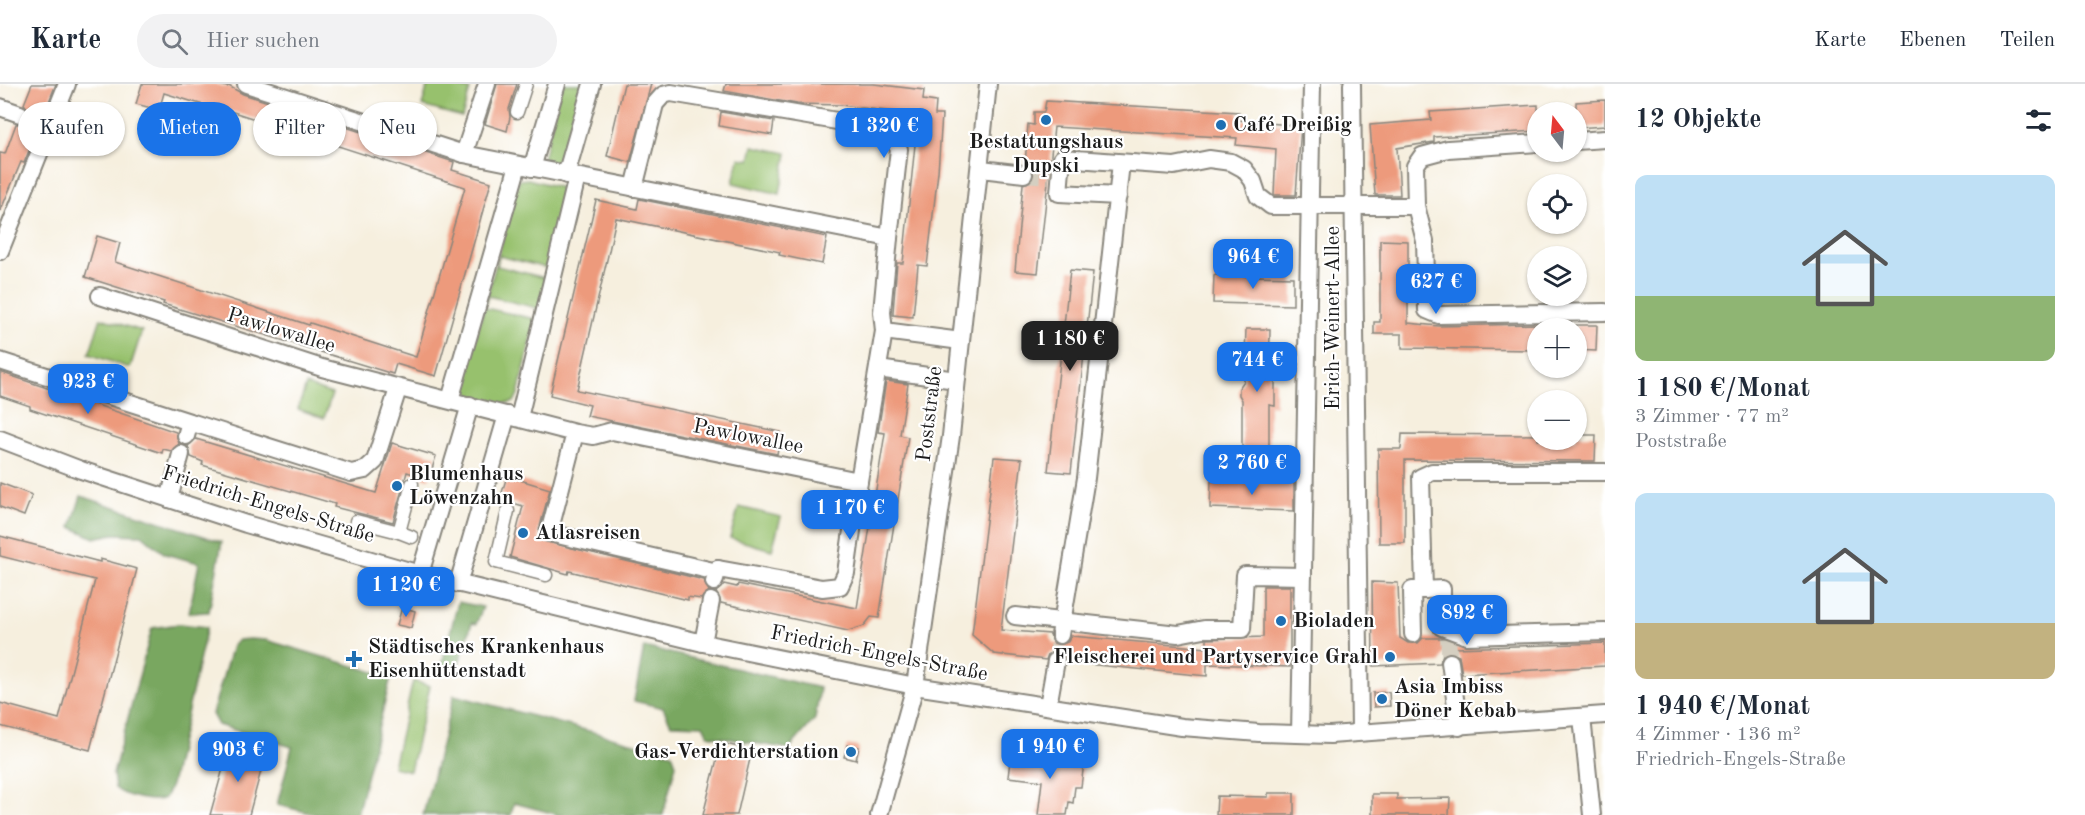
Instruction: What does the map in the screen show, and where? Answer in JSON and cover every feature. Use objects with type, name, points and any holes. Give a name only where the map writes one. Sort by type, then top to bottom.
[{"type":"street","points":[[0,251],[47,124],[67,84]]},
{"type":"street","points":[[246,84],[464,154],[889,238]]},
{"type":"street","points":[[464,154],[487,84]]},
{"type":"street","points":[[517,112],[526,84]]},
{"type":"street","points":[[450,400],[525,167],[557,84]]},
{"type":"street","points":[[458,584],[513,416],[572,176],[592,84]]},
{"type":"street","name":"Poststraße","points":[[879,815],[915,686],[957,380],[981,169],[988,84]]},
{"type":"street","name":"Erich-Weinert-Allee","points":[[1300,734],[1312,84]]},
{"type":"street","name":"Erich-Weinert-Allee","points":[[1352,84],[1360,731]]},
{"type":"street","points":[[575,433],[549,533],[713,571],[716,575],[822,588],[840,586],[846,573],[884,331],[882,312],[899,149],[889,132],[878,128],[671,93],[663,95],[655,104],[634,188]]},
{"type":"street","points":[[0,107],[18,113]]},
{"type":"street","points":[[1587,140],[1605,139]]},
{"type":"street","points":[[1527,144],[1448,149],[1422,156],[1415,166],[1416,206],[1425,241],[1427,310],[1439,315],[1605,312]]},
{"type":"street","points":[[1118,196],[1059,193],[1054,177],[1062,158],[1174,166],[1209,159],[1231,162],[1244,169],[1253,181],[1258,196],[1271,206],[1310,208],[1416,206]]},
{"type":"street","points":[[1061,629],[1086,478],[1121,163]]},
{"type":"street","points":[[981,169],[1024,174]]},
{"type":"street","name":"Pawlowallee","points":[[100,296],[310,364],[398,389],[412,390],[575,433],[593,436],[612,431],[859,481]]},
{"type":"street","points":[[884,331],[961,341]]},
{"type":"street","points":[[0,361],[188,429],[351,473],[358,472],[375,461],[398,389]]},
{"type":"street","points":[[878,369],[957,380]]},
{"type":"street","points":[[420,574],[470,405]]},
{"type":"street","name":"Friedrich-Engels-Straße","points":[[0,440],[169,499],[420,574],[703,643],[915,686],[1182,727],[1300,734],[1330,735],[1360,731],[1459,727],[1605,715]]},
{"type":"street","points":[[169,499],[181,454]]},
{"type":"street","points":[[1424,590],[1421,477],[1432,472],[1605,472]]},
{"type":"street","points":[[399,532],[412,484]]},
{"type":"street","points":[[508,511],[496,562],[546,575]]},
{"type":"street","points":[[356,521],[412,537]]},
{"type":"street","points":[[1015,616],[1061,629],[1178,634],[1204,629],[1242,629],[1245,575],[1303,576]]},
{"type":"street","points":[[1413,634],[1412,590],[1442,589],[1442,627],[1448,633],[1467,636],[1605,632]]},
{"type":"street","points":[[703,643],[711,601]]},
{"type":"street","points":[[1048,706],[1056,661]]},
{"type":"street","points":[[1450,662],[1459,727]]},
{"type":"street","points":[[1582,717],[1592,815]]},
{"type":"green space","points":[[428,84],[452,84],[470,90],[462,117],[437,110],[437,102],[423,102]]},
{"type":"green space","points":[[561,84],[587,84],[564,159],[551,163],[543,159]]},
{"type":"green space","points":[[753,146],[787,153],[780,194],[733,183],[739,158],[750,160]]},
{"type":"green space","points":[[528,179],[562,188],[567,194],[518,394],[514,402],[493,402],[479,399],[462,388],[519,180]],"holes":[[[499,256],[547,268],[545,278],[497,266]],[[488,296],[537,308],[535,319],[485,308]]]},
{"type":"green space","points":[[101,318],[142,331],[130,368],[89,354]]},
{"type":"green space","points":[[306,385],[332,394],[324,418],[298,409]]},
{"type":"green space","points":[[81,496],[222,542],[209,612],[189,613],[199,563],[165,554],[142,535],[114,534],[94,538],[71,527]]},
{"type":"green space","points":[[739,507],[781,517],[772,550],[730,538]]},
{"type":"green space","points":[[458,602],[483,607],[476,624],[472,623],[456,673],[441,667]]},
{"type":"green space","points":[[179,624],[207,627],[171,785],[165,798],[153,800],[139,798],[115,788],[113,774],[152,628]]},
{"type":"green space","points":[[238,640],[266,640],[391,677],[357,815],[318,815],[277,805],[292,747],[218,725],[212,714],[232,646]]},
{"type":"green space","points":[[644,647],[820,688],[815,719],[789,749],[708,735],[703,725],[671,724],[663,708],[634,701]]},
{"type":"green space","points":[[413,681],[430,686],[410,771],[393,767]]},
{"type":"green space","points":[[454,695],[672,753],[676,764],[663,815],[559,815],[514,803],[511,815],[423,815]]},
{"type":"building","points":[[32,84],[56,84],[49,102],[25,102]]},
{"type":"building","points":[[142,84],[215,84],[227,87],[227,85],[243,94],[268,102],[253,102],[253,118],[241,114],[241,102],[194,102],[164,93],[161,102],[137,102],[136,104]]},
{"type":"building","points":[[497,84],[517,84],[509,109],[507,131],[485,124]]},
{"type":"building","points":[[624,84],[651,84],[630,162],[607,156]]},
{"type":"building","points":[[726,84],[874,84],[924,90],[923,100],[936,102],[935,115],[942,115],[938,172],[927,266],[918,265],[913,317],[893,315],[893,312],[897,263],[903,263],[918,115],[841,105],[797,104],[724,91]]},
{"type":"building","points":[[1605,100],[1605,126],[1587,127],[1587,102],[1576,102]]},
{"type":"building","points":[[1046,101],[1239,112],[1238,120],[1301,126],[1296,195],[1274,195],[1276,149],[1236,145],[1237,138],[1054,127],[1038,273],[1015,271],[1023,184],[1032,181],[1034,175],[1031,166],[1025,164],[1028,124],[1034,125],[1034,112],[1044,112]]},
{"type":"building","points":[[1527,106],[1527,132],[1434,137],[1434,142],[1397,148],[1400,195],[1375,195],[1370,125],[1431,120],[1430,112]]},
{"type":"building","points":[[721,112],[774,121],[772,135],[719,126]]},
{"type":"building","points":[[16,124],[18,124],[18,156],[27,156],[24,163],[21,162],[0,212],[0,153],[5,154]]},
{"type":"building","points":[[346,127],[358,131],[358,152],[346,148]]},
{"type":"building","points":[[369,156],[435,156],[454,162],[452,170],[491,182],[436,376],[396,364],[393,374],[163,304],[164,302],[85,277],[97,236],[120,243],[115,262],[416,357],[465,187]]},
{"type":"building","points":[[639,199],[827,237],[822,264],[779,255],[780,252],[616,218],[577,390],[781,432],[777,454],[587,416],[590,405],[550,395],[596,200],[637,209]]},
{"type":"building","points":[[1380,240],[1408,241],[1408,323],[1439,326],[1527,324],[1527,350],[1402,348],[1402,334],[1374,334],[1374,322],[1380,322]]},
{"type":"building","points":[[1070,270],[1093,272],[1071,473],[1048,471]]},
{"type":"building","points":[[1214,275],[1293,277],[1293,305],[1213,303]]},
{"type":"building","points":[[1587,325],[1597,325],[1596,351],[1587,351]]},
{"type":"building","points":[[1246,329],[1270,329],[1269,380],[1275,380],[1275,406],[1269,405],[1269,455],[1242,454],[1242,400],[1239,388],[1244,381]]},
{"type":"building","points":[[0,372],[176,432],[179,444],[171,451],[163,449],[162,453],[30,409],[30,406],[0,396]]},
{"type":"building","points":[[886,381],[908,384],[900,435],[908,437],[879,618],[871,617],[864,626],[848,631],[721,603],[716,592],[724,584],[737,587],[738,584],[857,608],[885,433],[878,432]]},
{"type":"building","points":[[1402,434],[1527,435],[1527,450],[1587,450],[1587,435],[1596,435],[1595,461],[1405,460],[1405,543],[1379,543],[1378,449],[1401,449]]},
{"type":"building","points":[[196,439],[376,493],[392,443],[436,456],[429,479],[407,472],[393,522],[334,507],[335,504],[202,465],[203,462],[191,457],[188,446]]},
{"type":"building","points":[[994,457],[1022,459],[1001,630],[1050,634],[1053,643],[1059,645],[1068,642],[1071,636],[1207,648],[1207,639],[1263,637],[1263,586],[1290,586],[1290,667],[1207,664],[1207,676],[1066,662],[1063,653],[1057,651],[1048,654],[1046,660],[994,654],[972,635]]},
{"type":"building","points":[[507,476],[550,489],[539,530],[539,540],[704,580],[709,591],[701,599],[688,597],[688,600],[569,571],[568,574],[510,557],[523,506],[500,499]]},
{"type":"building","points":[[1211,481],[1294,483],[1294,511],[1210,508]]},
{"type":"building","points":[[0,483],[32,495],[24,516],[0,507]]},
{"type":"building","points":[[0,536],[100,562],[100,559],[137,569],[90,750],[0,726],[0,703],[59,719],[95,580],[0,556]]},
{"type":"building","points":[[1372,582],[1398,583],[1400,638],[1408,643],[1418,643],[1423,638],[1441,638],[1455,643],[1455,648],[1605,643],[1605,666],[1462,674],[1459,656],[1449,652],[1443,654],[1440,663],[1373,666]]},
{"type":"building","points":[[402,607],[415,611],[411,628],[397,625]]},
{"type":"building","name":"Asia Imbiss Döner Kebab","points":[[1389,692],[1390,706],[1374,707],[1373,693]]},
{"type":"building","points":[[721,743],[752,750],[737,815],[703,815]]},
{"type":"building","name":"Gas-Verdichterstation","points":[[847,745],[859,747],[856,760],[844,757]]},
{"type":"building","points":[[229,747],[265,756],[249,815],[210,815]]},
{"type":"building","points":[[1011,753],[1084,762],[1081,787],[1075,787],[1073,803],[1069,802],[1067,815],[1038,815],[1042,781],[1008,777]]},
{"type":"building","points":[[1268,793],[1294,793],[1294,815],[1216,815],[1217,796],[1268,797]]},
{"type":"building","points":[[1372,794],[1397,794],[1397,799],[1450,798],[1449,815],[1372,815]]},
{"type":"tunnel","points":[[1024,174],[1049,176]]},
{"type":"tunnel","points":[[1056,661],[1060,635]]},
{"type":"tunnel","points":[[1448,638],[1450,662]]},
{"type":"place","name":"Bestattungshaus Dupski","points":[[1046,120]]},
{"type":"place","name":"Café Dreißig","points":[[1221,125]]},
{"type":"place","name":"Blumenhaus Löwenzahn","points":[[397,486]]},
{"type":"place","name":"Atlasreisen","points":[[523,533]]},
{"type":"place","name":"Bioladen","points":[[1281,621]]},
{"type":"place","name":"Fleischerei und Partyservice Grahl","points":[[1390,657]]},
{"type":"place","name":"Städtisches Krankenhaus Eisenhüttenstadt","points":[[354,659]]},
{"type":"place","name":"Asia Imbiss Döner Kebab","points":[[1382,699]]},
{"type":"place","name":"Gas-Verdichterstation","points":[[851,752]]}]
